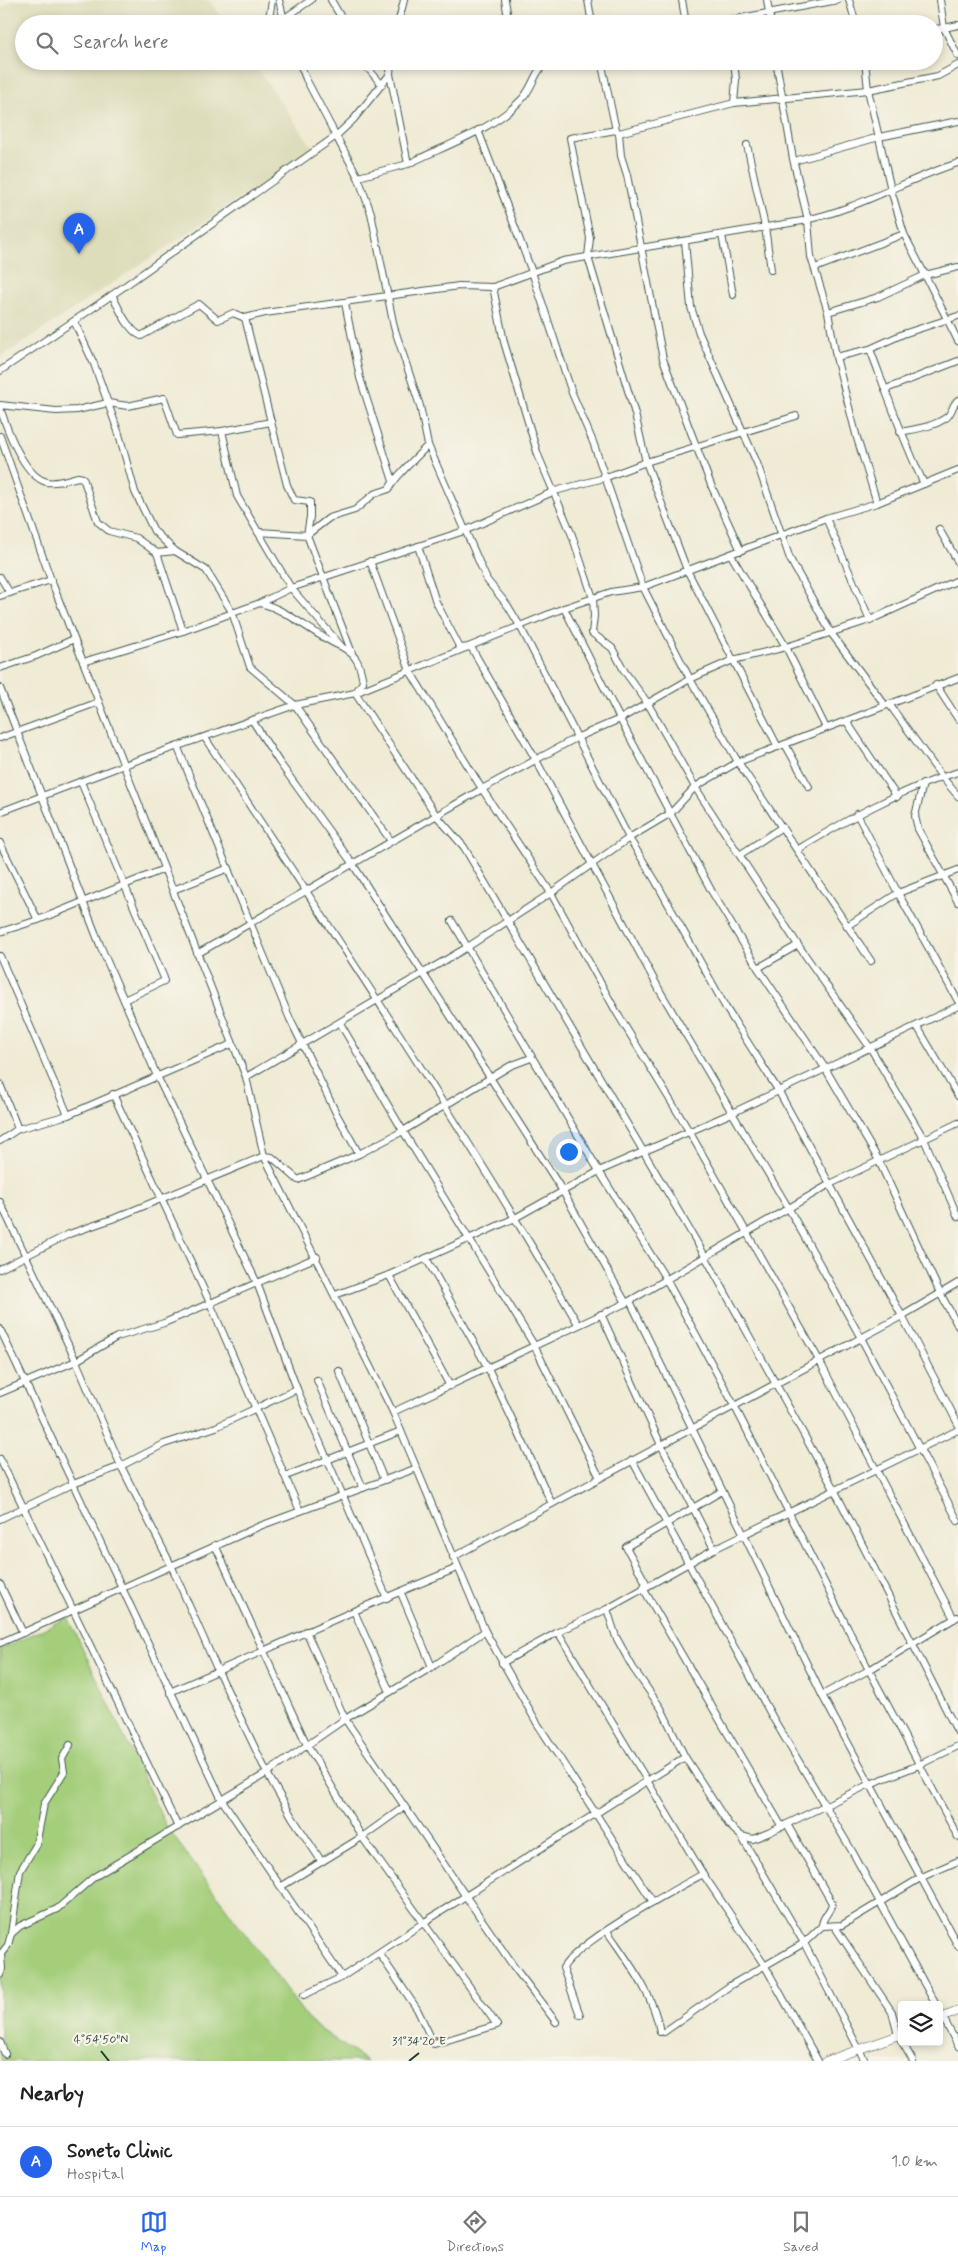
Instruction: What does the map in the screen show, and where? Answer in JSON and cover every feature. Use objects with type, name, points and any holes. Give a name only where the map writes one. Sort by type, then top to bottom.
[{"type":"street","points":[[269,15],[272,0]]},
{"type":"street","points":[[279,0],[283,15]]},
{"type":"street","points":[[292,15],[311,0]]},
{"type":"street","points":[[331,0],[340,15]]},
{"type":"street","points":[[400,15],[404,0]]},
{"type":"street","points":[[505,0],[508,15]]},
{"type":"street","points":[[588,0],[590,15]]},
{"type":"street","points":[[682,0],[684,15]]},
{"type":"street","points":[[767,0],[770,13]]},
{"type":"street","points":[[759,15],[838,0]]},
{"type":"street","points":[[849,0],[853,15]]},
{"type":"street","points":[[940,0],[942,15]]},
{"type":"street","points":[[943,21],[944,28],[958,56]]},
{"type":"street","points":[[944,28],[958,25]]},
{"type":"street","points":[[809,787],[781,745],[733,660],[687,570],[646,462],[635,414],[588,257],[590,238],[570,138],[618,132],[734,103],[782,100],[868,90],[938,76],[957,68]]},
{"type":"street","points":[[302,70],[358,177],[371,213],[390,297],[394,327],[420,406],[428,445],[487,580],[508,606],[520,626],[629,838],[655,880],[726,1008],[778,1090],[902,1316],[958,1424]]},
{"type":"street","points":[[370,70],[382,85]]},
{"type":"street","points":[[390,70],[408,164]]},
{"type":"street","points":[[358,177],[408,164],[496,122],[522,99],[540,70]]},
{"type":"street","points":[[603,70],[618,132],[621,156],[627,175],[663,359],[740,551]]},
{"type":"street","points":[[734,103],[735,70]]},
{"type":"street","points":[[777,70],[794,161],[808,220],[811,257],[828,312],[836,357],[857,438],[877,503]]},
{"type":"street","points":[[866,70],[868,90],[891,190],[904,234],[958,341]]},
{"type":"street","points":[[0,371],[112,295],[336,136],[354,119],[390,74]]},
{"type":"street","points":[[794,161],[879,137],[958,121]]},
{"type":"street","points":[[478,130],[532,272],[566,377],[593,442],[643,587],[690,679],[738,762],[871,961]]},
{"type":"street","points":[[747,145],[765,227],[772,270]]},
{"type":"street","points":[[112,295],[129,325],[140,336],[199,304],[218,320],[233,313],[245,318],[265,313],[459,286],[494,287],[563,261],[808,220],[841,212],[864,200],[958,163]]},
{"type":"street","points":[[640,249],[808,220]]},
{"type":"street","points":[[815,268],[904,234]]},
{"type":"street","points":[[722,235],[733,295]]},
{"type":"street","points":[[685,241],[690,300],[699,333],[768,490],[797,576],[832,633],[958,796]]},
{"type":"street","points":[[828,312],[878,297],[925,275],[958,267]]},
{"type":"street","points":[[494,287],[510,361],[538,455],[554,491],[593,598],[594,616],[592,633],[612,648],[625,672],[647,702],[695,787],[741,854],[798,945],[871,1048],[924,1139],[958,1217]]},
{"type":"street","points":[[345,303],[360,378],[392,481]]},
{"type":"street","points":[[836,357],[870,349],[903,334],[958,316]]},
{"type":"street","points":[[245,318],[287,485],[294,500],[310,502],[307,535],[352,653]]},
{"type":"street","points":[[74,321],[94,364],[108,403],[135,492],[154,531],[176,550],[206,570],[232,612],[250,667],[295,705],[391,841]]},
{"type":"street","points":[[870,349],[900,432],[924,484]]},
{"type":"street","points":[[886,390],[958,361]]},
{"type":"street","points":[[183,631],[158,553],[136,538],[109,531],[98,522],[82,478],[78,477],[50,483],[34,475],[12,441],[0,407],[56,411],[77,410],[108,403],[128,406],[164,398],[177,436],[222,431],[271,422]]},
{"type":"street","points":[[900,432],[938,423],[949,416],[954,404],[958,400]]},
{"type":"street","points":[[84,662],[183,631],[260,603],[291,588],[464,531],[554,491],[604,478],[646,462],[796,416]]},
{"type":"street","points":[[222,431],[237,496],[291,588],[342,647]]},
{"type":"street","points":[[0,436],[51,580],[246,1077],[264,1156],[317,1257],[401,1431],[485,1631],[537,1723],[653,1902]]},
{"type":"street","points":[[258,532],[307,535],[329,518],[355,510],[374,494],[389,489],[392,481],[403,473],[428,445]]},
{"type":"street","points":[[0,812],[295,705],[355,693],[564,608],[593,598],[643,587],[826,518],[877,503],[958,470]]},
{"type":"street","points":[[826,518],[870,620]]},
{"type":"street","points":[[939,529],[958,562]]},
{"type":"street","points":[[418,546],[436,602],[460,648],[472,647]]},
{"type":"street","points":[[158,553],[176,550]]},
{"type":"street","points":[[731,555],[786,647],[826,728]]},
{"type":"street","points":[[370,561],[410,671],[482,789],[551,893],[618,1013],[689,1131],[819,1360],[876,1471],[956,1617],[869,1670],[822,1695]]},
{"type":"street","points":[[0,578],[10,593]]},
{"type":"street","points":[[0,596],[51,580]]},
{"type":"street","points":[[197,954],[482,789],[576,738],[620,719],[690,679],[733,660],[786,647],[870,620],[958,580]]},
{"type":"street","points":[[260,603],[272,606],[313,633],[352,653],[359,661],[363,682],[355,693]]},
{"type":"street","points":[[564,608],[620,719],[712,892],[758,968],[825,1068],[878,1160],[940,1293],[958,1326]]},
{"type":"street","points":[[0,668],[36,656],[74,639]]},
{"type":"street","points":[[472,647],[592,862],[660,990],[789,1209],[861,1338],[918,1449],[958,1521]]},
{"type":"street","points":[[246,1077],[466,948],[507,919],[551,893],[592,862],[671,813],[695,787],[738,762],[958,678]]},
{"type":"street","points":[[936,685],[958,719]]},
{"type":"street","points":[[0,688],[41,798],[124,1000],[206,1182],[257,1283],[297,1389],[387,1598]]},
{"type":"street","points":[[355,693],[436,815],[464,847],[706,1256],[835,1491],[958,1734]]},
{"type":"street","points":[[0,738],[99,702]]},
{"type":"street","points":[[252,720],[279,762],[352,863],[562,1190],[628,1302],[693,1428],[822,1695],[958,1946]]},
{"type":"street","points":[[846,722],[897,797]]},
{"type":"street","points":[[205,738],[378,1000],[515,1218],[578,1324]]},
{"type":"street","points":[[178,748],[290,1018],[337,1115],[359,1154]]},
{"type":"street","points":[[797,850],[857,814],[923,784],[958,772]]},
{"type":"street","points":[[81,782],[164,978],[164,981],[124,1000]]},
{"type":"street","points":[[923,784],[915,816],[918,829],[945,875],[958,902]]},
{"type":"street","points":[[857,814],[958,1001]]},
{"type":"street","points":[[741,854],[782,827]]},
{"type":"street","points":[[0,843],[38,920]]},
{"type":"street","points":[[173,890],[229,868]]},
{"type":"street","points":[[0,932],[38,920],[164,869]]},
{"type":"street","points":[[847,926],[898,893],[958,870]]},
{"type":"street","points":[[452,921],[531,1058],[666,1279],[791,1513],[869,1670],[958,1837]]},
{"type":"street","points":[[758,968],[798,945]]},
{"type":"street","points":[[0,956],[68,1115]]},
{"type":"street","points":[[334,1295],[389,1275],[515,1218],[599,1171],[732,1113],[958,1006]]},
{"type":"street","points":[[340,1023],[403,1132],[470,1238],[534,1345],[600,1478]]},
{"type":"street","points":[[918,1026],[958,1096]]},
{"type":"street","points":[[0,1141],[18,1129],[68,1115],[232,1044]]},
{"type":"street","points":[[0,1269],[69,1234],[206,1182],[264,1156],[272,1157],[298,1180],[359,1154],[403,1132],[519,1061],[531,1058]]},
{"type":"street","points":[[0,1084],[18,1129]]},
{"type":"street","points":[[113,1094],[160,1199],[210,1303],[300,1511]]},
{"type":"street","points":[[392,1412],[628,1302],[830,1184],[958,1123]]},
{"type":"street","points":[[0,1202],[76,1361],[121,1466],[171,1565],[218,1671],[267,1773],[292,1817],[322,1862]]},
{"type":"street","points":[[0,1393],[76,1361],[117,1337],[164,1323],[317,1257]]},
{"type":"street","points":[[426,1258],[488,1368],[552,1504]]},
{"type":"street","points":[[389,1275],[450,1386]]},
{"type":"street","points":[[453,1557],[902,1316],[958,1283]]},
{"type":"street","points":[[601,1314],[661,1445],[714,1549]]},
{"type":"street","points":[[0,1329],[222,1800],[342,1977]]},
{"type":"street","points":[[338,1371],[384,1480]]},
{"type":"street","points":[[317,1380],[363,1488]]},
{"type":"street","points":[[0,1519],[73,1484],[121,1466],[164,1444],[216,1428],[297,1389]]},
{"type":"street","points":[[502,1663],[558,1632],[607,1609],[714,1549],[958,1430]]},
{"type":"street","points":[[286,1476],[401,1431]]},
{"type":"street","points":[[0,1459],[178,1827]]},
{"type":"street","points":[[632,1460],[769,1710],[879,1901],[934,2001]]},
{"type":"street","points":[[0,1643],[123,1589],[215,1545],[417,1468]]},
{"type":"street","points":[[643,1588],[646,1583],[626,1547],[722,1491]]},
{"type":"street","points":[[215,1545],[306,1745],[362,1836],[497,2025],[434,2044],[417,2009],[379,1954]]},
{"type":"street","points":[[170,1692],[354,1610],[401,1593],[458,1568]]},
{"type":"street","points":[[0,1584],[23,1633]]},
{"type":"street","points":[[608,1931],[642,1984],[658,2015],[662,2032],[731,1985],[804,1943],[822,1926],[822,1919],[832,1903],[784,1826],[643,1588]]},
{"type":"street","points":[[401,1593],[432,1667]]},
{"type":"street","points":[[607,1609],[616,1637],[633,1668],[661,1708],[685,1757],[729,1825],[741,1836],[804,1943],[864,2061]]},
{"type":"street","points":[[354,1610],[390,1692]]},
{"type":"street","points":[[306,1631],[345,1719],[514,1967],[556,2022]]},
{"type":"street","points":[[11,1934],[20,1926],[57,1909],[94,1877],[267,1773],[345,1719],[432,1667],[485,1631]]},
{"type":"street","points":[[558,1632],[703,1874],[764,1966],[818,2061]]},
{"type":"street","points":[[0,1975],[2,1969],[1,1955],[8,1945],[11,1934],[20,1872],[36,1845],[44,1804],[64,1772],[62,1759],[70,1745]]},
{"type":"street","points":[[741,1836],[753,1839],[870,1784],[919,1765],[958,1746]]},
{"type":"street","points":[[304,1995],[342,1977],[379,1954],[423,1923],[685,1757]]},
{"type":"street","points":[[282,1886],[322,1862],[404,1807]]},
{"type":"street","points":[[822,1926],[835,1927],[842,1925],[879,1901],[922,1877],[958,1861]]},
{"type":"street","points":[[580,2015],[563,1968],[568,1959],[653,1902],[703,1874]]},
{"type":"street","points":[[835,1927],[892,2012],[898,2029]]},
{"type":"street","points":[[943,2015],[958,2011]]},
{"type":"street","points":[[943,2019],[958,2046]]},
{"type":"street","points":[[826,2061],[898,2036]]},
{"type":"street","points":[[0,2042],[5,2054]]},
{"type":"street","points":[[906,2046],[913,2061]]},
{"type":"shaded area","points":[[13,0],[209,0],[220,15],[15,15],[15,70],[258,70],[314,149],[0,358],[0,9]]},
{"type":"green space","points":[[68,1617],[166,1826],[310,2022],[366,2061],[0,2061],[0,1650]]},
{"type":"place","name":"Soneto Clinic","points":[[79,254]]}]
